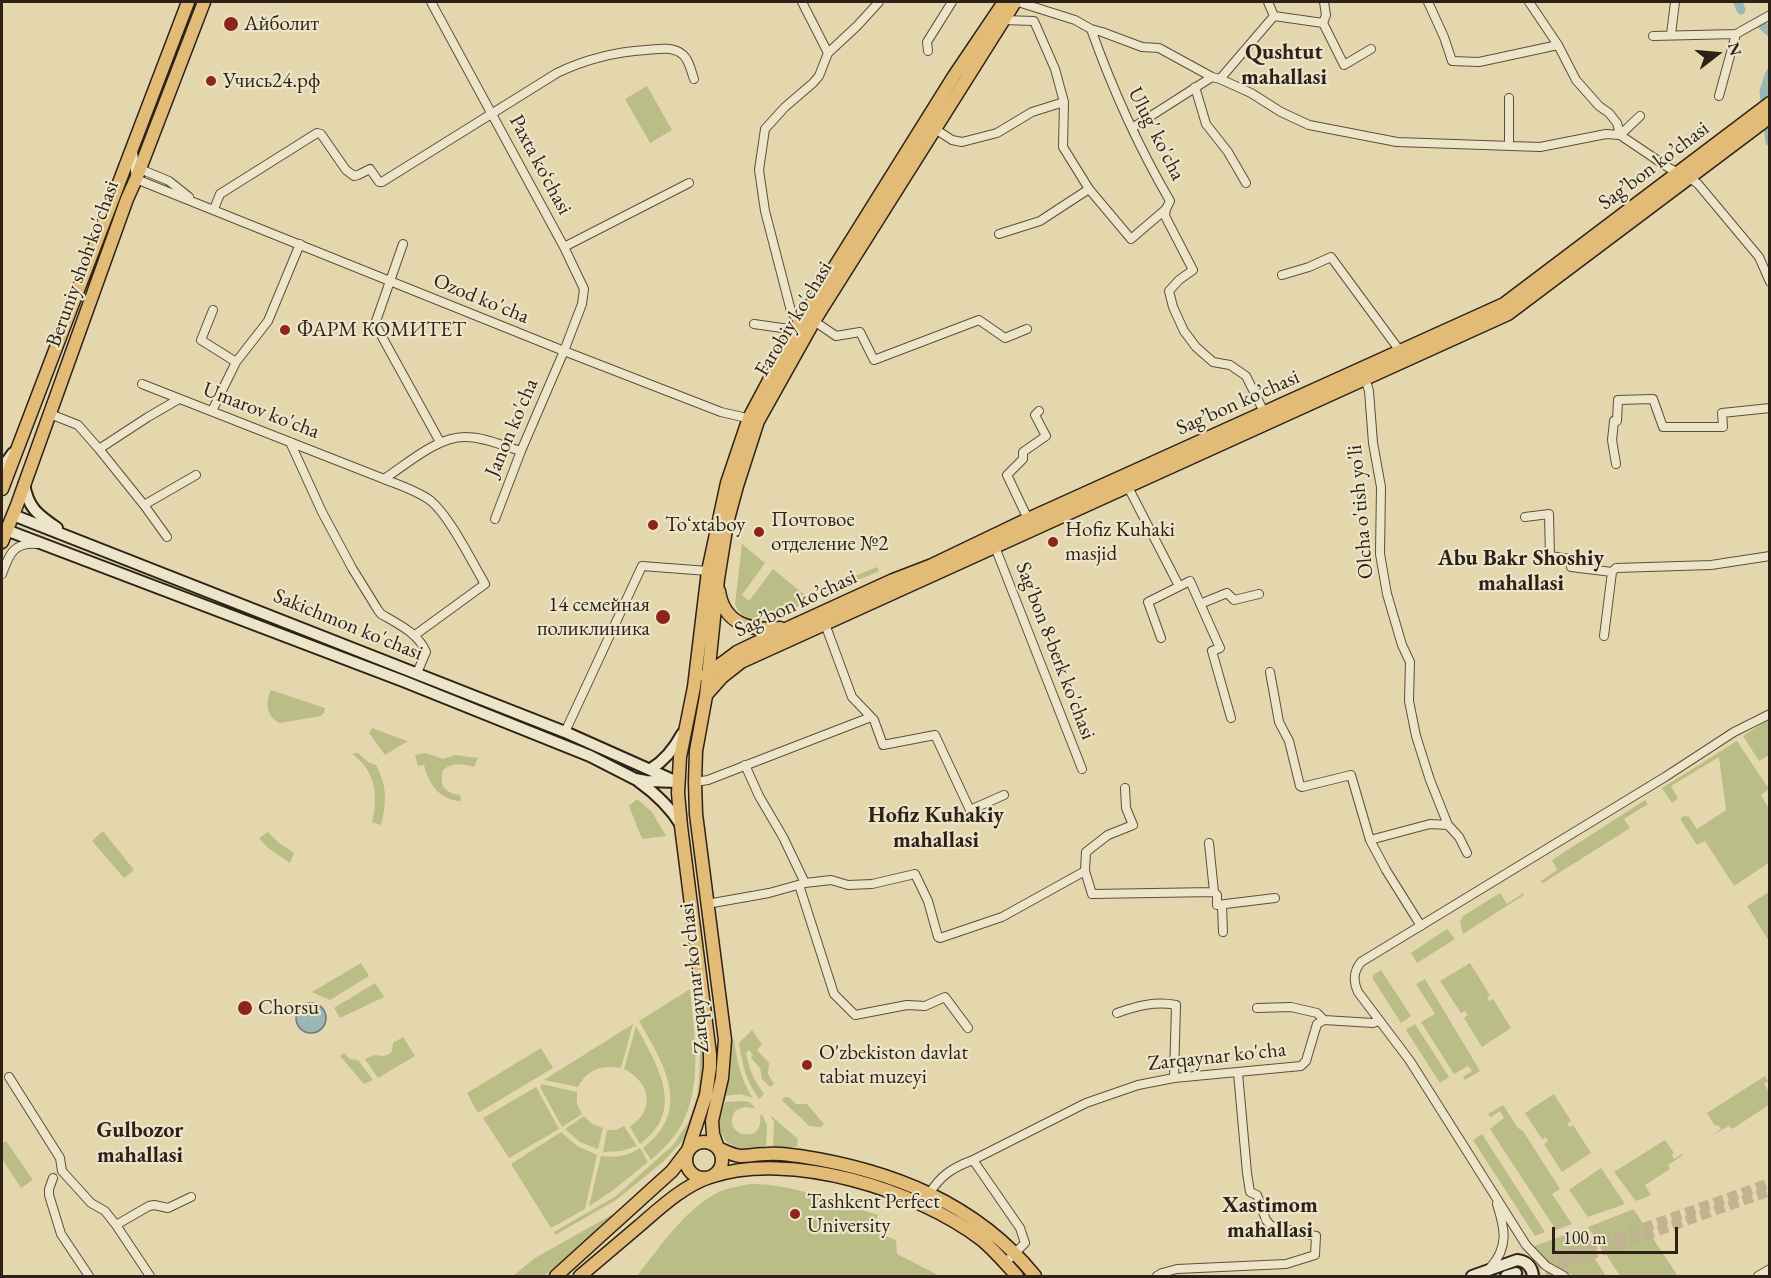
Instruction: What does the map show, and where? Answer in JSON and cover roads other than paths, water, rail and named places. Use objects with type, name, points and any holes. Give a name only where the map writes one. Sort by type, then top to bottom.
[{"type":"main road","name":"Beruniy shoh ko'chasi","points":[[2,489],[188,2]]},
{"type":"main road","name":"Beruniy shoh ko'chasi","points":[[3,534],[7,513],[24,484],[129,194],[204,2]]},
{"type":"main road","name":"Farobiy ko'chasi","points":[[694,687],[713,575],[753,420],[805,326],[954,76],[1004,2]]},
{"type":"main road","name":"Farobiy ko'chasi","points":[[805,326],[1016,2]]},
{"type":"main road","name":"Sag’bon ko’chasi","points":[[694,687],[708,673],[737,652],[893,580],[932,565],[1028,519],[1364,374],[1504,304],[1769,104]]},
{"type":"main road","name":"Sag’bon ko’chasi","points":[[1364,374],[1400,351],[1416,350],[1508,314],[1770,117]]},
{"type":"main road","points":[[118,182],[129,194]]},
{"type":"main road","name":"Sag’bon ko’chasi","points":[[706,696],[722,677],[741,662],[1128,487],[1272,413]]},
{"type":"main road","points":[[2,468],[17,448]]},
{"type":"main road","points":[[24,484],[28,501],[35,512],[75,540]]},
{"type":"main road","name":"Sakichmon ko'chasi","points":[[7,513],[565,732],[678,782],[695,799]]},
{"type":"main road","name":"Sakichmon ko'chasi","points":[[3,534],[42,544],[404,681],[590,756],[646,782],[694,782]]},
{"type":"main road","name":"Farobiy ko'chasi","points":[[706,696],[713,575]]},
{"type":"main road","points":[[713,575],[722,604],[735,621],[757,629],[790,627]]},
{"type":"main road","points":[[694,687],[706,696]]},
{"type":"main road","name":"Zarqaynar ko'chasi","points":[[556,1276],[672,1171],[688,1150],[706,1095],[710,1053],[681,826],[678,782],[684,732],[694,687]]},
{"type":"main road","name":"Zarqaynar ko'chasi","points":[[706,696],[698,740],[694,782],[725,1040],[722,1078],[712,1121],[713,1134],[718,1148]]},
{"type":"main road","points":[[651,769],[664,759],[684,732]]},
{"type":"main road","points":[[635,778],[658,797],[675,815],[681,826]]},
{"type":"main road","points":[[1017,1276],[982,1241],[941,1214],[900,1196],[857,1182],[814,1172],[771,1167],[750,1168],[709,1177],[697,1177],[689,1171],[686,1162],[688,1150],[703,1141],[739,1156],[782,1154],[840,1164],[885,1177],[929,1194],[970,1216],[989,1229],[1015,1253],[1035,1276]]},
{"type":"main road","points":[[580,1276],[658,1210],[682,1192],[717,1172],[722,1164],[722,1156],[718,1148]]},
{"type":"main road","points":[[1472,1276],[1520,1260],[1529,1265],[1533,1276]]},
{"type":"street","name":"Paxta ko‘chasi","points":[[431,2],[564,247],[584,289],[582,304],[564,351]]},
{"type":"street","points":[[802,2],[828,53]]},
{"type":"street","name":"Farobiy ko'chasi","points":[[805,326],[791,311],[765,211],[759,170],[765,129],[785,107],[813,83],[819,76],[828,53],[879,2]]},
{"type":"street","points":[[928,51],[927,42],[952,2]]},
{"type":"street","points":[[1016,2],[1075,20],[1091,29],[1142,47],[1159,48],[1216,78],[1251,93],[1281,112],[1309,125],[1397,142],[1540,147],[1606,134],[1620,135],[1698,184],[1758,257],[1770,282]]},
{"type":"street","points":[[1268,2],[1274,16]]},
{"type":"street","points":[[1324,2],[1326,15],[1323,23],[1344,65],[1371,49]]},
{"type":"street","points":[[1428,2],[1452,61],[1479,62],[1558,45]]},
{"type":"street","points":[[1529,2],[1558,45],[1576,80],[1599,106],[1609,113],[1617,123],[1620,135]]},
{"type":"street","points":[[1671,34],[1675,2]]},
{"type":"street","points":[[1653,36],[1736,34],[1770,15]]},
{"type":"street","points":[[1274,16],[1323,23]]},
{"type":"street","points":[[1132,128],[1195,87],[1216,78],[1274,16]]},
{"type":"street","points":[[1003,20],[1034,21],[1055,69],[1064,102],[1063,147],[1089,189],[1131,239],[1166,209]]},
{"type":"street","name":"Ulug' ko'cha","points":[[1091,29],[1109,78],[1152,170],[1170,201],[1165,216],[1193,270],[1169,291],[1173,307],[1184,331],[1196,347],[1213,362],[1230,365],[1246,375],[1272,413]]},
{"type":"street","points":[[1719,96],[1736,34]]},
{"type":"street","points":[[214,209],[220,194],[317,133],[321,134],[346,170],[354,176],[370,169],[379,182],[382,182],[492,112],[576,64],[620,52],[664,48],[675,50],[686,57],[694,79]]},
{"type":"street","points":[[1195,87],[1206,124],[1228,152],[1246,183]]},
{"type":"street","points":[[1509,98],[1509,146]]},
{"type":"street","points":[[935,129],[952,140],[962,142],[997,133],[1032,112],[1064,102]]},
{"type":"street","points":[[1620,135],[1640,116]]},
{"type":"street","points":[[118,182],[137,173],[132,147]]},
{"type":"street","name":"Ozod ko'cha","points":[[137,173],[169,181],[195,201],[390,282],[722,412],[753,420]]},
{"type":"street","points":[[564,247],[689,183]]},
{"type":"street","points":[[999,234],[1040,221],[1089,189]]},
{"type":"street","points":[[212,411],[236,362],[268,321],[300,244]]},
{"type":"street","points":[[403,244],[376,319],[376,328],[440,442]]},
{"type":"street","points":[[1282,274],[1309,267],[1331,257],[1400,351]]},
{"type":"street","points":[[1758,257],[1768,257]]},
{"type":"street","points":[[213,310],[201,340],[236,362]]},
{"type":"street","points":[[754,324],[805,326],[836,336],[860,332],[874,360],[979,321],[1005,338],[1027,329]]},
{"type":"street","name":"Janon ko'cha","points":[[495,519],[564,351]]},
{"type":"street","name":"Olcha o'tish yo'li","points":[[1364,374],[1371,405],[1373,444],[1381,487],[1380,554],[1402,645],[1410,662],[1409,701],[1416,736],[1448,825],[1459,837],[1467,853]]},
{"type":"street","points":[[142,384],[179,399]]},
{"type":"street","name":"Umarov ko'cha","points":[[99,449],[179,399],[418,494],[431,502],[448,523],[485,584],[415,635]]},
{"type":"street","points":[[1616,464],[1612,440],[1614,421],[1617,420],[1618,400],[1653,399],[1663,427],[1723,427],[1722,413],[1770,408]]},
{"type":"street","points":[[1028,519],[1007,475],[1023,459],[1023,452],[1046,436],[1035,415],[1039,411]]},
{"type":"street","points":[[50,414],[78,425],[144,505],[167,537]]},
{"type":"street","points":[[384,479],[440,442],[465,437],[483,439],[521,451]]},
{"type":"street","points":[[290,442],[322,512],[378,610],[415,635],[426,651],[417,673]]},
{"type":"street","points":[[144,505],[196,475]]},
{"type":"street","points":[[1128,487],[1179,586]]},
{"type":"street","points":[[1525,517],[1549,514],[1551,557],[1570,559],[1571,567],[1612,572]]},
{"type":"street","points":[[2,574],[13,550],[30,543],[42,544]]},
{"type":"street","name":"Sag'bon 8-berk ko'chasi","points":[[995,547],[1082,769]]},
{"type":"street","points":[[1604,636],[1612,572],[1616,568],[1711,565],[1770,556]]},
{"type":"street","points":[[565,732],[642,566],[694,569],[713,575]]},
{"type":"street","points":[[1161,638],[1148,602],[1190,581],[1220,648],[1212,651],[1231,718]]},
{"type":"street","points":[[1200,604],[1227,593],[1234,600],[1259,594]]},
{"type":"street","points":[[825,624],[852,697],[871,717],[883,745],[936,735],[970,810],[1004,795]]},
{"type":"street","points":[[1270,672],[1280,722],[1289,741],[1300,786],[1351,775],[1370,840],[1421,926]]},
{"type":"street","points":[[1564,1276],[1546,1266],[1535,1256],[1410,1061],[1358,992],[1354,981],[1356,969],[1361,962],[1665,777],[1734,732],[1770,714]]},
{"type":"street","points":[[694,782],[708,780],[871,717]]},
{"type":"street","points":[[746,765],[759,796],[783,837],[802,884],[834,994],[855,1015],[908,1005],[925,1006],[945,997],[968,1028]]},
{"type":"street","points":[[1125,788],[1126,808],[1133,825],[1108,835],[1086,852],[1085,871],[1092,894],[1214,892]]},
{"type":"street","points":[[1370,840],[1430,824],[1448,825]]},
{"type":"street","points":[[1209,843],[1217,905],[1275,898]]},
{"type":"street","points":[[707,904],[769,893],[802,884],[831,880],[848,885],[872,884],[915,874],[928,902],[940,938],[1002,917],[1085,871]]},
{"type":"street","points":[[1222,905],[1223,932]]},
{"type":"street","points":[[1117,1014],[1138,1005],[1164,1003],[1176,1005],[1174,1078]]},
{"type":"street","points":[[1257,1008],[1291,1007],[1317,1013],[1324,1020],[1373,1023],[1379,1021]]},
{"type":"street","name":"Zarqaynar ko'cha","points":[[929,1194],[937,1182],[954,1167],[973,1161],[1086,1103],[1138,1085],[1174,1078],[1301,1066],[1306,1061],[1317,1024],[1324,1020]]},
{"type":"street","points":[[1157,1276],[1177,1269],[1286,1264],[1316,1255],[1316,1236],[1271,1226],[1266,1220],[1257,1195],[1250,1192],[1246,1173],[1238,1073]]},
{"type":"street","points":[[9,1077],[60,1158],[62,1171],[91,1203],[105,1211],[150,1276]]},
{"type":"street","points":[[973,1161],[1020,1227],[1025,1243],[1005,1263]]},
{"type":"street","points":[[53,1178],[49,1195],[61,1234],[88,1276]]},
{"type":"street","points":[[1488,1271],[1501,1254],[1504,1232],[1494,1194]]},
{"type":"street","points":[[116,1225],[149,1206],[168,1208],[191,1197]]},
{"type":"street","points":[[1758,1276],[1770,1269]]},
{"type":"water","points":[[311,1003],[322,1007],[326,1018],[322,1029],[311,1033],[300,1029],[296,1018],[300,1007]]},
{"type":"waterway","points":[[1738,2],[1741,10]]},
{"type":"waterway","points":[[1763,26],[1770,32]]},
{"type":"waterway","points":[[1770,73],[1764,91],[1770,142]]},
{"type":"tunnel","points":[[1516,1273],[1770,1183]]},
{"type":"tunnel","points":[[1531,1276],[1770,1191]]},
{"type":"place","name":"Айболит","points":[[231,24]]},
{"type":"place","name":"Учись24.рф","points":[[211,81]]},
{"type":"place","name":"ФАРМ КОМИТЕТ","points":[[285,330]]},
{"type":"place","name":"Toʻxtaboy","points":[[653,525]]},
{"type":"place","name":"Почтовое отделение №2","points":[[759,532]]},
{"type":"place","name":"Hofiz Kuhaki masjid","points":[[1053,542]]},
{"type":"place","name":"14 семейная поликлиника","points":[[663,617]]},
{"type":"place","name":"Chorsu","points":[[245,1008]]},
{"type":"place","name":"O'zbekiston davlat tabiat muzeyi","points":[[807,1065]]},
{"type":"place","name":"Tashkent Perfect University","points":[[795,1214]]},
{"type":"district","name":"Qushtut mahallasi","points":[[1284,66]]},
{"type":"district","name":"Abu Bakr Shoshiy mahallasi","points":[[1521,572]]},
{"type":"district","name":"Hofiz Kuhakiy mahallasi","points":[[936,828]]},
{"type":"district","name":"Gulbozor mahallasi","points":[[140,1144]]},
{"type":"district","name":"Xastimom mahallasi","points":[[1270,1218]]}]
